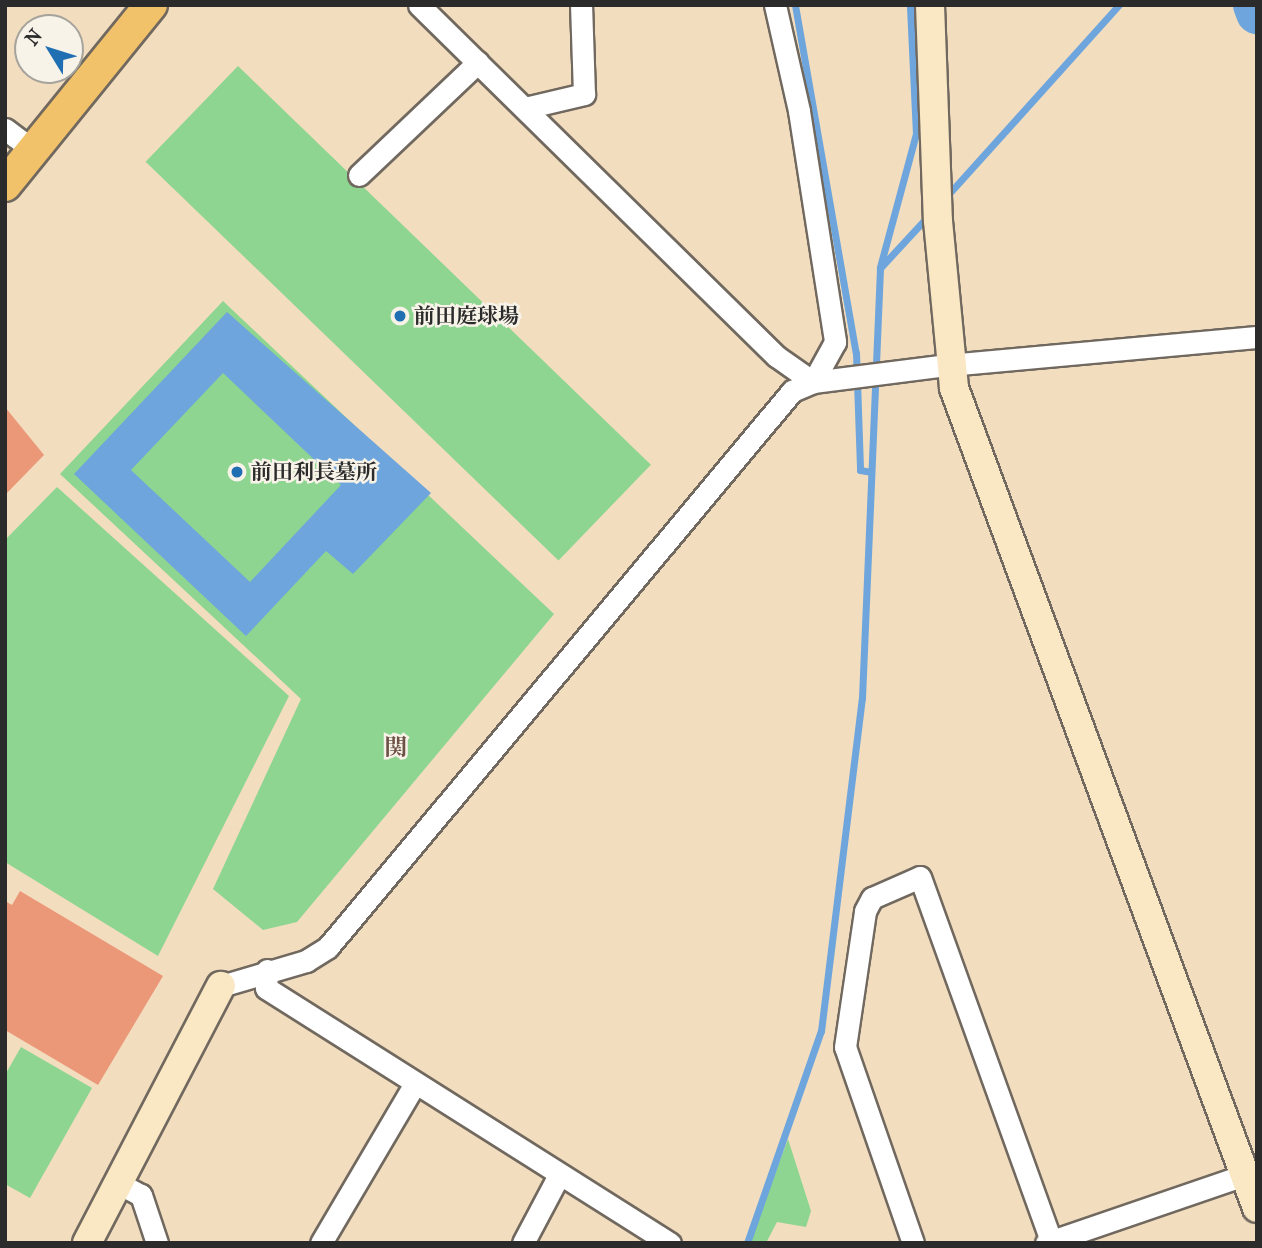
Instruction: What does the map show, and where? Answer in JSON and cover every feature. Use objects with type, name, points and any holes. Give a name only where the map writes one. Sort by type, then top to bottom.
[{"type":"main road","points":[[5,185],[151,5]]},
{"type":"street","points":[[419,5],[776,356],[813,382]]},
{"type":"street","points":[[525,108],[584,94],[581,5]]},
{"type":"street","points":[[775,5],[799,111],[835,342],[813,382]]},
{"type":"street","points":[[930,5],[938,221],[948,365],[1091,769],[1251,1173],[1257,1208]]},
{"type":"street","points":[[359,175],[478,62]]},
{"type":"street","points":[[5,129],[32,149]]},
{"type":"street","points":[[87,1243],[221,986],[267,970],[306,961],[328,947],[792,391],[813,382],[853,376],[1257,337]]},
{"type":"street","points":[[913,1243],[845,1047],[865,911],[872,898],[920,877],[1050,1242],[1251,1173]]},
{"type":"street","points":[[267,970],[266,988],[558,1177],[668,1242]]},
{"type":"street","points":[[321,1243],[414,1085]]},
{"type":"street","points":[[523,1243],[558,1177]]},
{"type":"street","points":[[118,1183],[141,1195],[157,1243]]},
{"type":"green space","name":"前田庭球場","points":[[238,66],[651,465],[559,560],[146,162]]},
{"type":"green space","points":[[223,301],[554,614],[297,922],[263,930],[213,889],[301,699],[60,474]]},
{"type":"green space","points":[[57,487],[289,696],[158,956],[5,862],[5,540]]},
{"type":"green space","points":[[21,1047],[92,1088],[30,1198],[5,1184],[5,1075]]},
{"type":"green space","points":[[788,1139],[811,1211],[806,1227],[777,1222],[766,1243],[749,1243]]},
{"type":"water","points":[[227,312],[431,493],[353,574],[326,551],[246,636],[74,474]],"holes":[[[223,373],[341,485],[250,582],[131,470]]]},
{"type":"building","points":[[5,407],[44,455],[5,495]]},
{"type":"building","points":[[20,891],[163,976],[98,1085],[5,1030],[5,901],[12,905]]},
{"type":"waterway","points":[[795,5],[856,353],[860,470],[871,472]]},
{"type":"waterway","points":[[880,267],[916,134],[910,5]]},
{"type":"waterway","points":[[945,198],[1119,5]]},
{"type":"waterway","points":[[1254,5],[1257,13]]},
{"type":"waterway","points":[[747,1243],[821,1031],[862,698],[880,268],[930,214]]},
{"type":"place","name":"前田庭球場","points":[[400,316]]},
{"type":"place","name":"前田利長墓所","points":[[237,472]]},
{"type":"district","name":"関","points":[[396,748]]}]
